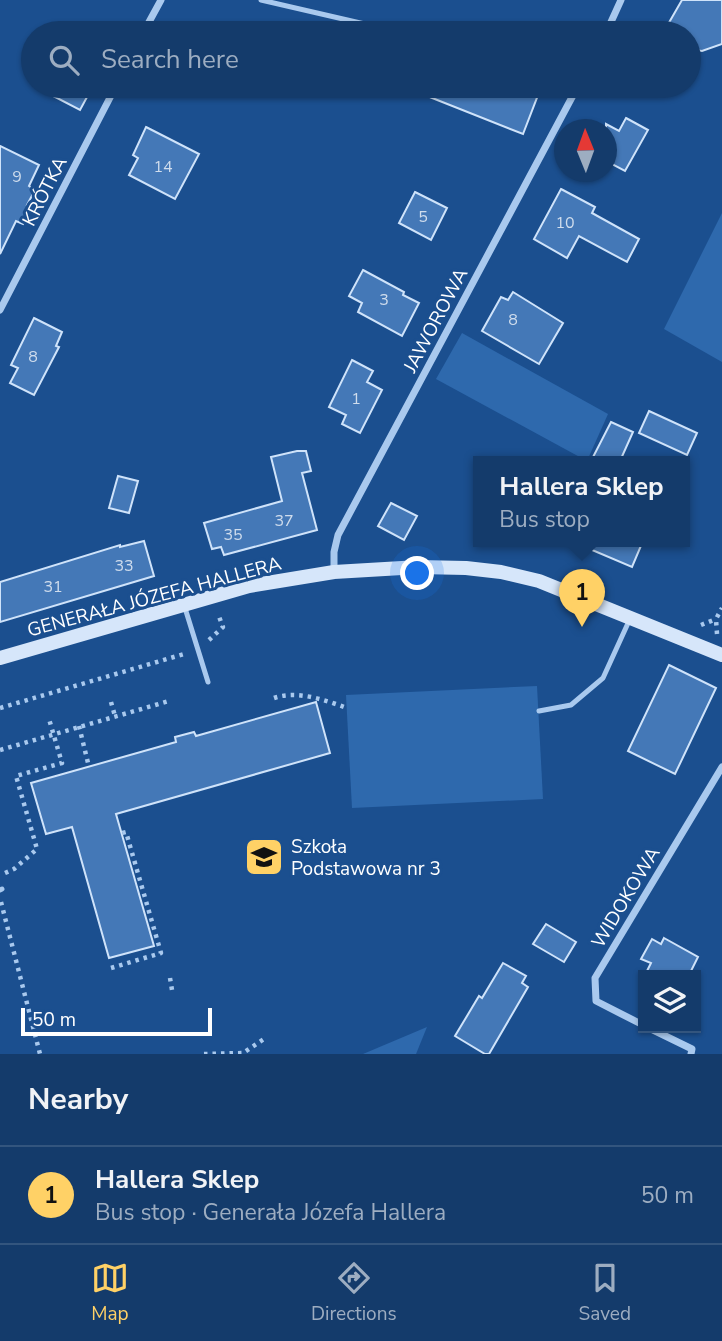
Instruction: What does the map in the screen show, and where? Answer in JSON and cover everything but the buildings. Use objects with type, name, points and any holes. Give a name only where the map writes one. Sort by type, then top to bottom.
[{"type":"street","points":[[150,21],[161,0]]},
{"type":"street","points":[[611,21],[621,0]]},
{"type":"street","name":"KRÓTKA","points":[[0,310],[110,98]]},
{"type":"street","name":"JAWOROWA","points":[[334,572],[334,552],[338,535],[572,98]]},
{"type":"street","name":"GENERAŁA JÓZEFA HALLERA","points":[[0,658],[249,586],[334,572],[419,567],[501,572],[539,581],[721,653]]},
{"type":"street","name":"WIDOKOWA","points":[[638,1022],[597,1001],[595,978],[722,767]]},
{"type":"street","points":[[659,1033],[692,1049],[691,1054]]},
{"type":"lane","points":[[261,0],[352,21]]},
{"type":"lane","points":[[184,605],[208,682]]},
{"type":"lane","points":[[539,710],[571,705],[603,678],[630,618]]},
{"type":"path","points":[[0,708],[198,650],[223,627],[212,596]]},
{"type":"path","points":[[716,619],[722,608]]},
{"type":"path","points":[[274,698],[318,698],[347,708]]},
{"type":"path","points":[[0,750],[169,701]]},
{"type":"path","points":[[111,702],[115,716]]},
{"type":"path","points":[[0,876],[14,869],[37,849],[16,776],[62,763],[49,719]]},
{"type":"path","points":[[79,726],[89,767]]},
{"type":"path","points":[[111,968],[161,953],[126,832],[122,833]]},
{"type":"path","points":[[0,898],[40,1054]]},
{"type":"path","points":[[170,978],[173,990]]},
{"type":"path","points":[[204,1054],[243,1053],[267,1037]]},
{"type":"shaded area","points":[[722,213],[722,362],[664,329]]},
{"type":"shaded area","points":[[462,333],[608,414],[589,456],[578,456],[436,379]]},
{"type":"shaded area","points":[[537,686],[543,799],[352,808],[346,695]]},
{"type":"shaded area","points":[[427,1027],[416,1054],[363,1054]]},
{"type":"place","name":"Hallera Sklep","points":[[582,627]]},
{"type":"place","name":"Szkoła Podstawowa nr 3","points":[[264,857]]}]
